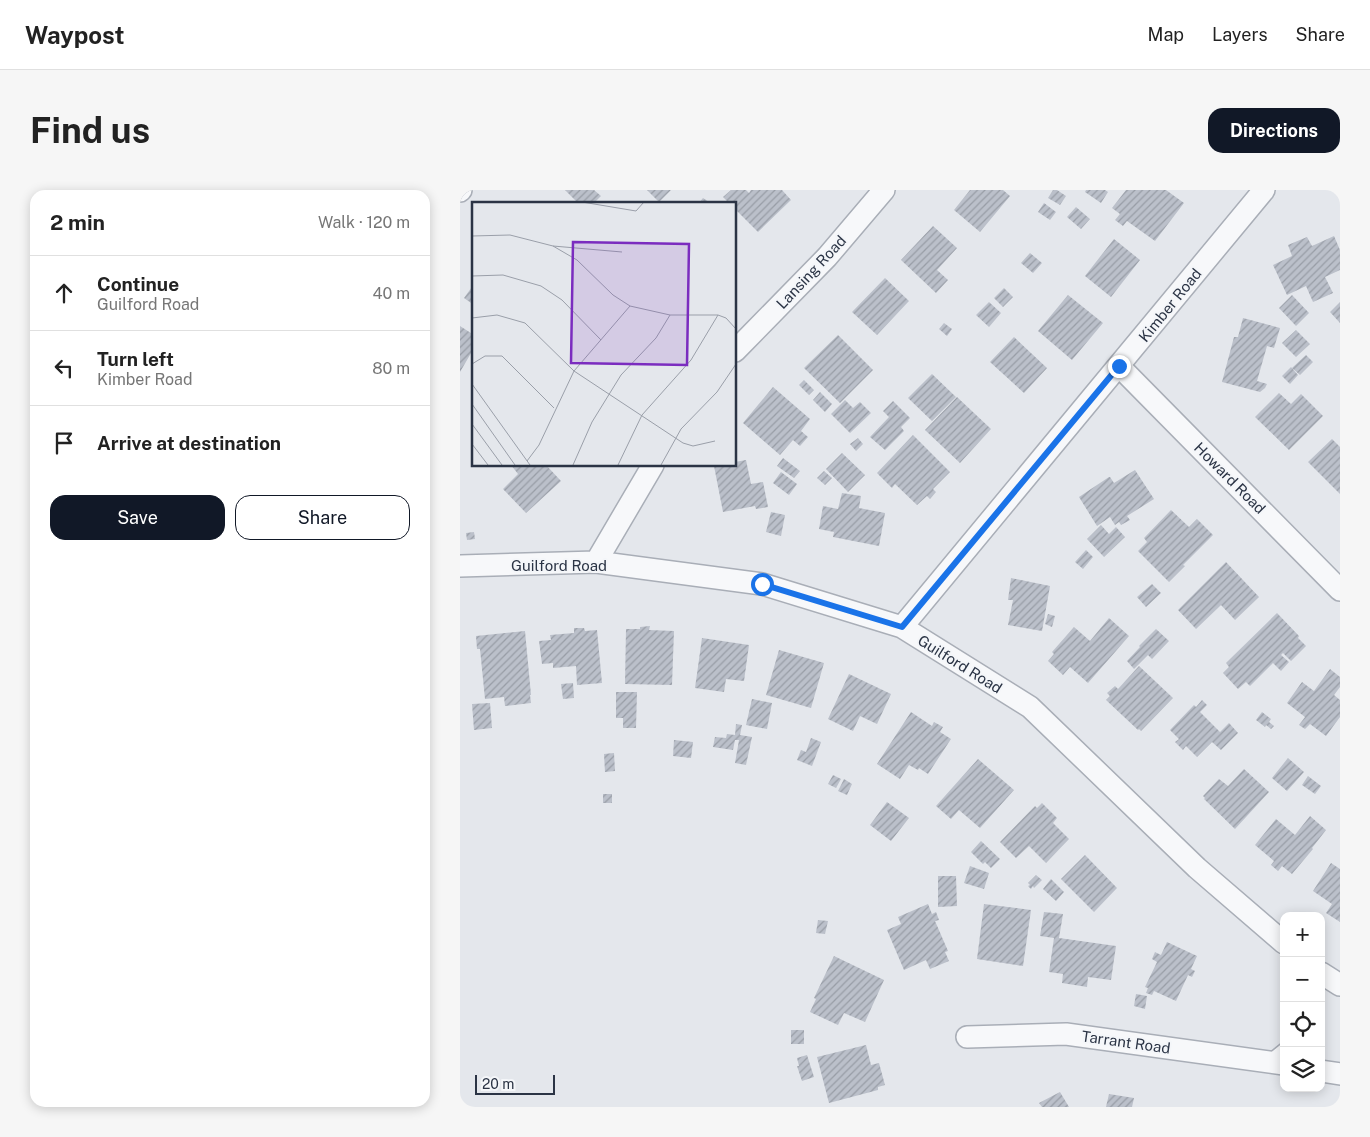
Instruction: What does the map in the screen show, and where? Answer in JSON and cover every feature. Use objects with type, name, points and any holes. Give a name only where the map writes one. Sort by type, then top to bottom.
[{"type":"street","name":"Lansing Road","points":[[736,350],[827,256],[884,190]]},
{"type":"street","name":"Kimber Road","points":[[902,627],[1264,190]]},
{"type":"street","name":"Howard Road","points":[[1119,366],[1340,590]]},
{"type":"street","points":[[596,562],[652,466]]},
{"type":"street","name":"Guilford Road","points":[[460,566],[596,562],[762,584],[902,627],[1030,708],[1197,868],[1280,940]]},
{"type":"street","points":[[1325,976],[1340,985]]},
{"type":"street","name":"Tarrant Road","points":[[967,1037],[1066,1034],[1279,1058]]},
{"type":"street","points":[[1325,1072],[1340,1074]]},
{"type":"building","points":[[565,190],[594,190],[601,196],[595,202],[577,202]]},
{"type":"building","points":[[647,190],[671,190],[659,202]]},
{"type":"building","points":[[731,190],[746,190],[749,193],[751,190],[782,190],[791,200],[758,232],[736,210],[736,202],[728,202],[723,197]]},
{"type":"building","points":[[970,190],[1003,190],[1010,196],[980,232],[954,210]]},
{"type":"building","points":[[1053,190],[1057,190],[1066,196],[1060,205],[1048,198]]},
{"type":"building","points":[[1086,190],[1105,190],[1108,192],[1101,203],[1085,192]]},
{"type":"building","points":[[1126,190],[1166,190],[1184,203],[1155,241],[1127,221],[1123,226],[1115,220],[1120,214],[1112,208]]},
{"type":"building","points":[[703,198],[709,202],[700,202]]},
{"type":"building","points":[[1044,203],[1056,212],[1050,220],[1038,212]]},
{"type":"building","points":[[1076,207],[1090,219],[1081,229],[1067,217]]},
{"type":"building","points":[[933,226],[957,248],[937,270],[948,280],[936,293],[901,260]]},
{"type":"building","points":[[1334,236],[1340,250],[1340,270],[1325,277],[1333,293],[1313,302],[1306,286],[1287,295],[1273,265],[1292,256],[1288,245],[1307,237],[1312,246]]},
{"type":"building","points":[[1114,239],[1140,260],[1111,297],[1085,276]]},
{"type":"building","points":[[1030,253],[1042,263],[1033,273],[1021,263]]},
{"type":"building","points":[[885,278],[909,301],[877,335],[852,312]]},
{"type":"building","points":[[472,287],[472,304],[464,298]]},
{"type":"building","points":[[1004,288],[1013,297],[1003,307],[994,298]]},
{"type":"building","points":[[1068,295],[1103,323],[1072,360],[1038,331]]},
{"type":"building","points":[[1292,295],[1309,313],[1296,326],[1279,308]]},
{"type":"building","points":[[989,302],[1001,313],[989,327],[976,315]]},
{"type":"building","points":[[1340,302],[1340,323],[1330,312]]},
{"type":"building","points":[[1243,318],[1280,328],[1274,348],[1267,346],[1257,381],[1267,384],[1260,392],[1222,382],[1234,337],[1238,337]]},
{"type":"building","points":[[944,323],[952,329],[947,336],[939,329]]},
{"type":"building","points":[[460,326],[472,334],[472,351],[460,372]]},
{"type":"building","points":[[1296,330],[1310,344],[1296,357],[1282,343]]},
{"type":"building","points":[[838,335],[873,370],[840,403],[804,368]]},
{"type":"building","points":[[1014,337],[1047,368],[1024,393],[990,362]]},
{"type":"building","points":[[1306,355],[1313,362],[1300,375],[1292,368]]},
{"type":"building","points":[[1291,367],[1298,375],[1290,384],[1282,376]]},
{"type":"building","points":[[932,374],[956,397],[932,421],[908,398]]},
{"type":"building","points":[[804,380],[814,390],[809,395],[799,385]]},
{"type":"building","points":[[773,387],[810,419],[801,431],[808,437],[800,446],[793,440],[780,455],[743,423]]},
{"type":"building","points":[[820,392],[832,404],[825,412],[813,400]]},
{"type":"building","points":[[1279,393],[1291,404],[1301,394],[1323,416],[1289,450],[1255,417]]},
{"type":"building","points":[[957,397],[991,429],[960,463],[925,430]]},
{"type":"building","points":[[845,400],[853,408],[860,402],[871,413],[850,433],[831,414]]},
{"type":"building","points":[[893,401],[910,418],[901,427],[904,431],[885,450],[870,437],[889,417],[883,411]]},
{"type":"building","points":[[913,435],[950,472],[933,489],[936,492],[930,499],[927,496],[917,505],[895,484],[892,488],[877,473]]},
{"type":"building","points":[[858,438],[863,444],[856,451],[850,444]]},
{"type":"building","points":[[1332,439],[1340,447],[1340,494],[1308,462]]},
{"type":"building","points":[[842,453],[865,475],[848,492],[826,469]]},
{"type":"building","points":[[783,458],[800,471],[794,478],[777,466]]},
{"type":"building","points":[[746,460],[751,484],[763,482],[768,507],[756,509],[755,506],[723,512],[714,466],[736,466],[736,462]]},
{"type":"building","points":[[512,466],[547,466],[561,481],[526,513],[503,489],[518,474]]},
{"type":"building","points":[[1135,470],[1154,499],[1127,516],[1130,520],[1121,525],[1119,522],[1115,525],[1110,517],[1097,526],[1079,497],[1109,477],[1114,483]]},
{"type":"building","points":[[824,471],[832,478],[825,485],[817,478]]},
{"type":"building","points":[[781,472],[797,484],[789,495],[773,483]]},
{"type":"building","points":[[842,493],[861,496],[859,508],[885,513],[879,546],[833,537],[834,532],[819,529],[823,506],[838,509]]},
{"type":"building","points":[[1171,510],[1189,527],[1197,519],[1213,535],[1169,582],[1138,551],[1147,542],[1144,538]]},
{"type":"building","points":[[771,512],[785,515],[781,536],[766,532]]},
{"type":"building","points":[[1101,525],[1109,534],[1116,527],[1125,537],[1104,557],[1087,539]]},
{"type":"building","points":[[474,532],[475,539],[467,540],[466,533]]},
{"type":"building","points":[[1086,550],[1093,557],[1083,569],[1075,562]]},
{"type":"building","points":[[1226,562],[1259,597],[1235,620],[1221,605],[1196,629],[1178,610]]},
{"type":"building","points":[[1011,578],[1050,586],[1042,631],[1008,625],[1013,600],[1008,600]]},
{"type":"building","points":[[1152,584],[1161,593],[1146,607],[1137,597]]},
{"type":"building","points":[[1277,613],[1306,646],[1291,661],[1283,653],[1281,655],[1289,662],[1281,671],[1273,663],[1250,686],[1246,682],[1238,689],[1223,673],[1229,667],[1226,663]]},
{"type":"building","points":[[1048,614],[1055,616],[1052,627],[1045,624]]},
{"type":"building","points":[[1109,618],[1129,636],[1088,683],[1070,667],[1063,675],[1048,661],[1054,654],[1052,652],[1074,627],[1090,641]]},
{"type":"building","points":[[650,626],[649,630],[674,631],[672,685],[625,684],[626,629],[640,629],[640,627]]},
{"type":"building","points":[[574,628],[584,628],[585,631],[597,630],[602,683],[577,685],[576,666],[553,668],[553,663],[542,664],[539,641],[551,640],[550,635],[574,633]]},
{"type":"building","points":[[1156,629],[1169,641],[1152,659],[1148,655],[1134,669],[1127,661]]},
{"type":"building","points":[[525,631],[531,703],[505,706],[504,697],[485,699],[480,649],[477,649],[476,636]]},
{"type":"building","points":[[702,638],[749,645],[744,681],[726,679],[724,692],[695,688]]},
{"type":"building","points":[[779,650],[824,663],[811,708],[766,695]]},
{"type":"building","points":[[1139,666],[1173,698],[1141,731],[1106,700],[1110,696],[1107,693],[1115,686],[1118,689]]},
{"type":"building","points":[[1330,669],[1340,677],[1340,687],[1334,695],[1340,700],[1340,717],[1326,736],[1310,724],[1305,729],[1299,725],[1305,717],[1287,703],[1302,682],[1314,691]]},
{"type":"building","points":[[849,674],[891,694],[877,724],[860,716],[853,731],[828,719]]},
{"type":"building","points":[[573,683],[574,698],[563,699],[561,684]]},
{"type":"building","points":[[616,692],[637,692],[636,728],[623,728],[623,718],[616,718]]},
{"type":"building","points":[[752,699],[772,703],[767,729],[746,725]]},
{"type":"building","points":[[1202,700],[1207,705],[1200,712],[1220,732],[1229,723],[1238,733],[1221,750],[1212,742],[1197,757],[1186,746],[1183,750],[1175,742],[1179,739],[1170,730],[1194,705],[1196,707]]},
{"type":"building","points":[[490,703],[492,728],[474,730],[472,704]]},
{"type":"building","points":[[911,712],[932,726],[934,722],[943,727],[940,732],[951,739],[928,774],[919,768],[918,770],[909,765],[900,779],[877,764]]},
{"type":"building","points":[[1262,712],[1271,719],[1269,722],[1274,726],[1271,729],[1256,720]]},
{"type":"building","points":[[736,724],[742,725],[740,735],[752,737],[746,765],[735,763],[739,740],[735,740],[733,750],[713,747],[715,737],[726,738],[727,734],[735,735]]},
{"type":"building","points":[[811,738],[821,742],[812,766],[797,760],[801,750],[806,752]]},
{"type":"building","points":[[674,740],[693,742],[691,758],[673,756]]},
{"type":"building","points":[[614,753],[615,771],[605,772],[604,754]]},
{"type":"building","points":[[1288,758],[1304,772],[1287,791],[1272,778]]},
{"type":"building","points":[[978,759],[1014,790],[980,828],[959,810],[951,819],[936,806]]},
{"type":"building","points":[[1244,769],[1269,792],[1235,829],[1203,796],[1219,779],[1228,786]]},
{"type":"building","points":[[833,775],[841,779],[836,788],[828,784]]},
{"type":"building","points":[[1308,776],[1321,786],[1315,794],[1302,785]]},
{"type":"building","points":[[844,779],[852,784],[847,795],[838,791]]},
{"type":"building","points":[[603,794],[612,794],[612,803],[603,803]]},
{"type":"building","points":[[887,802],[909,818],[891,841],[870,825]]},
{"type":"building","points":[[1042,803],[1057,818],[1053,823],[1069,839],[1046,863],[1029,846],[1016,858],[1000,842],[1035,806],[1037,808]]},
{"type":"building","points":[[1310,816],[1326,830],[1292,874],[1282,866],[1278,871],[1271,865],[1274,861],[1255,845],[1276,819],[1295,835]]},
{"type":"building","points":[[981,841],[1000,859],[991,868],[985,862],[983,864],[971,852]]},
{"type":"building","points":[[1085,855],[1117,888],[1094,912],[1061,879]]},
{"type":"building","points":[[1331,863],[1340,869],[1340,922],[1326,913],[1332,904],[1313,891]]},
{"type":"building","points":[[970,866],[989,873],[984,889],[964,883]]},
{"type":"building","points":[[1036,875],[1042,880],[1031,889],[1028,883]]},
{"type":"building","points":[[938,876],[956,876],[957,906],[938,907]]},
{"type":"building","points":[[1051,879],[1064,892],[1056,901],[1043,889]]},
{"type":"building","points":[[928,904],[932,914],[936,912],[939,920],[935,921],[948,951],[945,952],[949,961],[930,969],[926,960],[904,970],[887,930],[901,924],[898,917]]},
{"type":"building","points":[[984,904],[1031,910],[1023,966],[977,959]]},
{"type":"building","points":[[1044,912],[1063,914],[1059,938],[1116,946],[1111,980],[1088,977],[1087,987],[1062,983],[1063,974],[1049,972],[1054,938],[1040,936]]},
{"type":"building","points":[[818,920],[828,921],[825,934],[816,933]]},
{"type":"building","points":[[1167,942],[1197,956],[1191,969],[1195,971],[1192,977],[1188,975],[1176,1001],[1154,991],[1152,995],[1146,993],[1148,988],[1145,987],[1157,962],[1152,959],[1155,952],[1161,955]]},
{"type":"building","points":[[834,956],[884,980],[865,1022],[844,1013],[838,1025],[810,1012],[816,999],[814,998]]},
{"type":"building","points":[[1136,994],[1147,996],[1145,1009],[1134,1006]]},
{"type":"building","points":[[791,1030],[804,1030],[804,1044],[791,1044]]},
{"type":"building","points":[[866,1045],[871,1065],[879,1063],[885,1085],[878,1087],[878,1090],[829,1103],[817,1057]]},
{"type":"building","points":[[807,1055],[814,1077],[802,1081],[797,1066],[799,1066],[797,1058]]},
{"type":"building","points":[[1060,1092],[1069,1107],[1042,1107],[1039,1103]]},
{"type":"building","points":[[1109,1094],[1134,1098],[1132,1107],[1106,1107]]},
{"type":"route","points":[[762,584],[902,627],[1119,366]]}]
